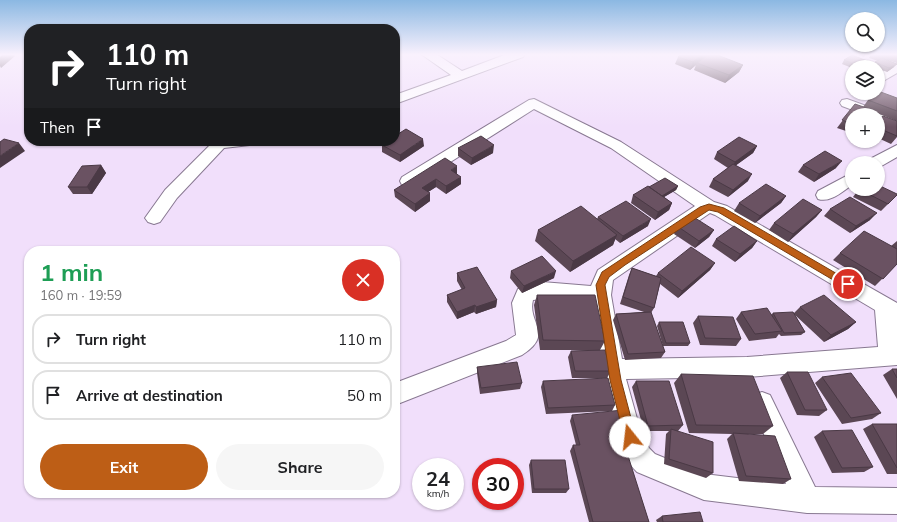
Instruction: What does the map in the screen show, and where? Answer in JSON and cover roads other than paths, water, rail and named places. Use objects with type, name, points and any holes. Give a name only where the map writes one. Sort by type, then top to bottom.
[{"type":"street","points":[[400,98],[455,78]]},
{"type":"street","points":[[850,100],[846,103],[897,122]]},
{"type":"street","points":[[408,181],[534,103],[616,145],[709,207],[721,210],[891,310],[887,339],[894,355],[746,366],[613,369]]},
{"type":"street","points":[[154,218],[175,190],[215,146]]},
{"type":"street","points":[[885,157],[897,150]]},
{"type":"street","points":[[824,195],[845,182]]},
{"type":"street","points":[[709,207],[703,209],[606,275],[600,285],[613,369],[620,403],[630,437],[640,457],[646,463],[704,487],[807,500],[897,501]]},
{"type":"street","points":[[400,392],[514,348],[524,342],[528,336],[522,303],[525,295],[537,291],[571,291],[601,295]]},
{"type":"street","points":[[746,366],[807,500]]}]
